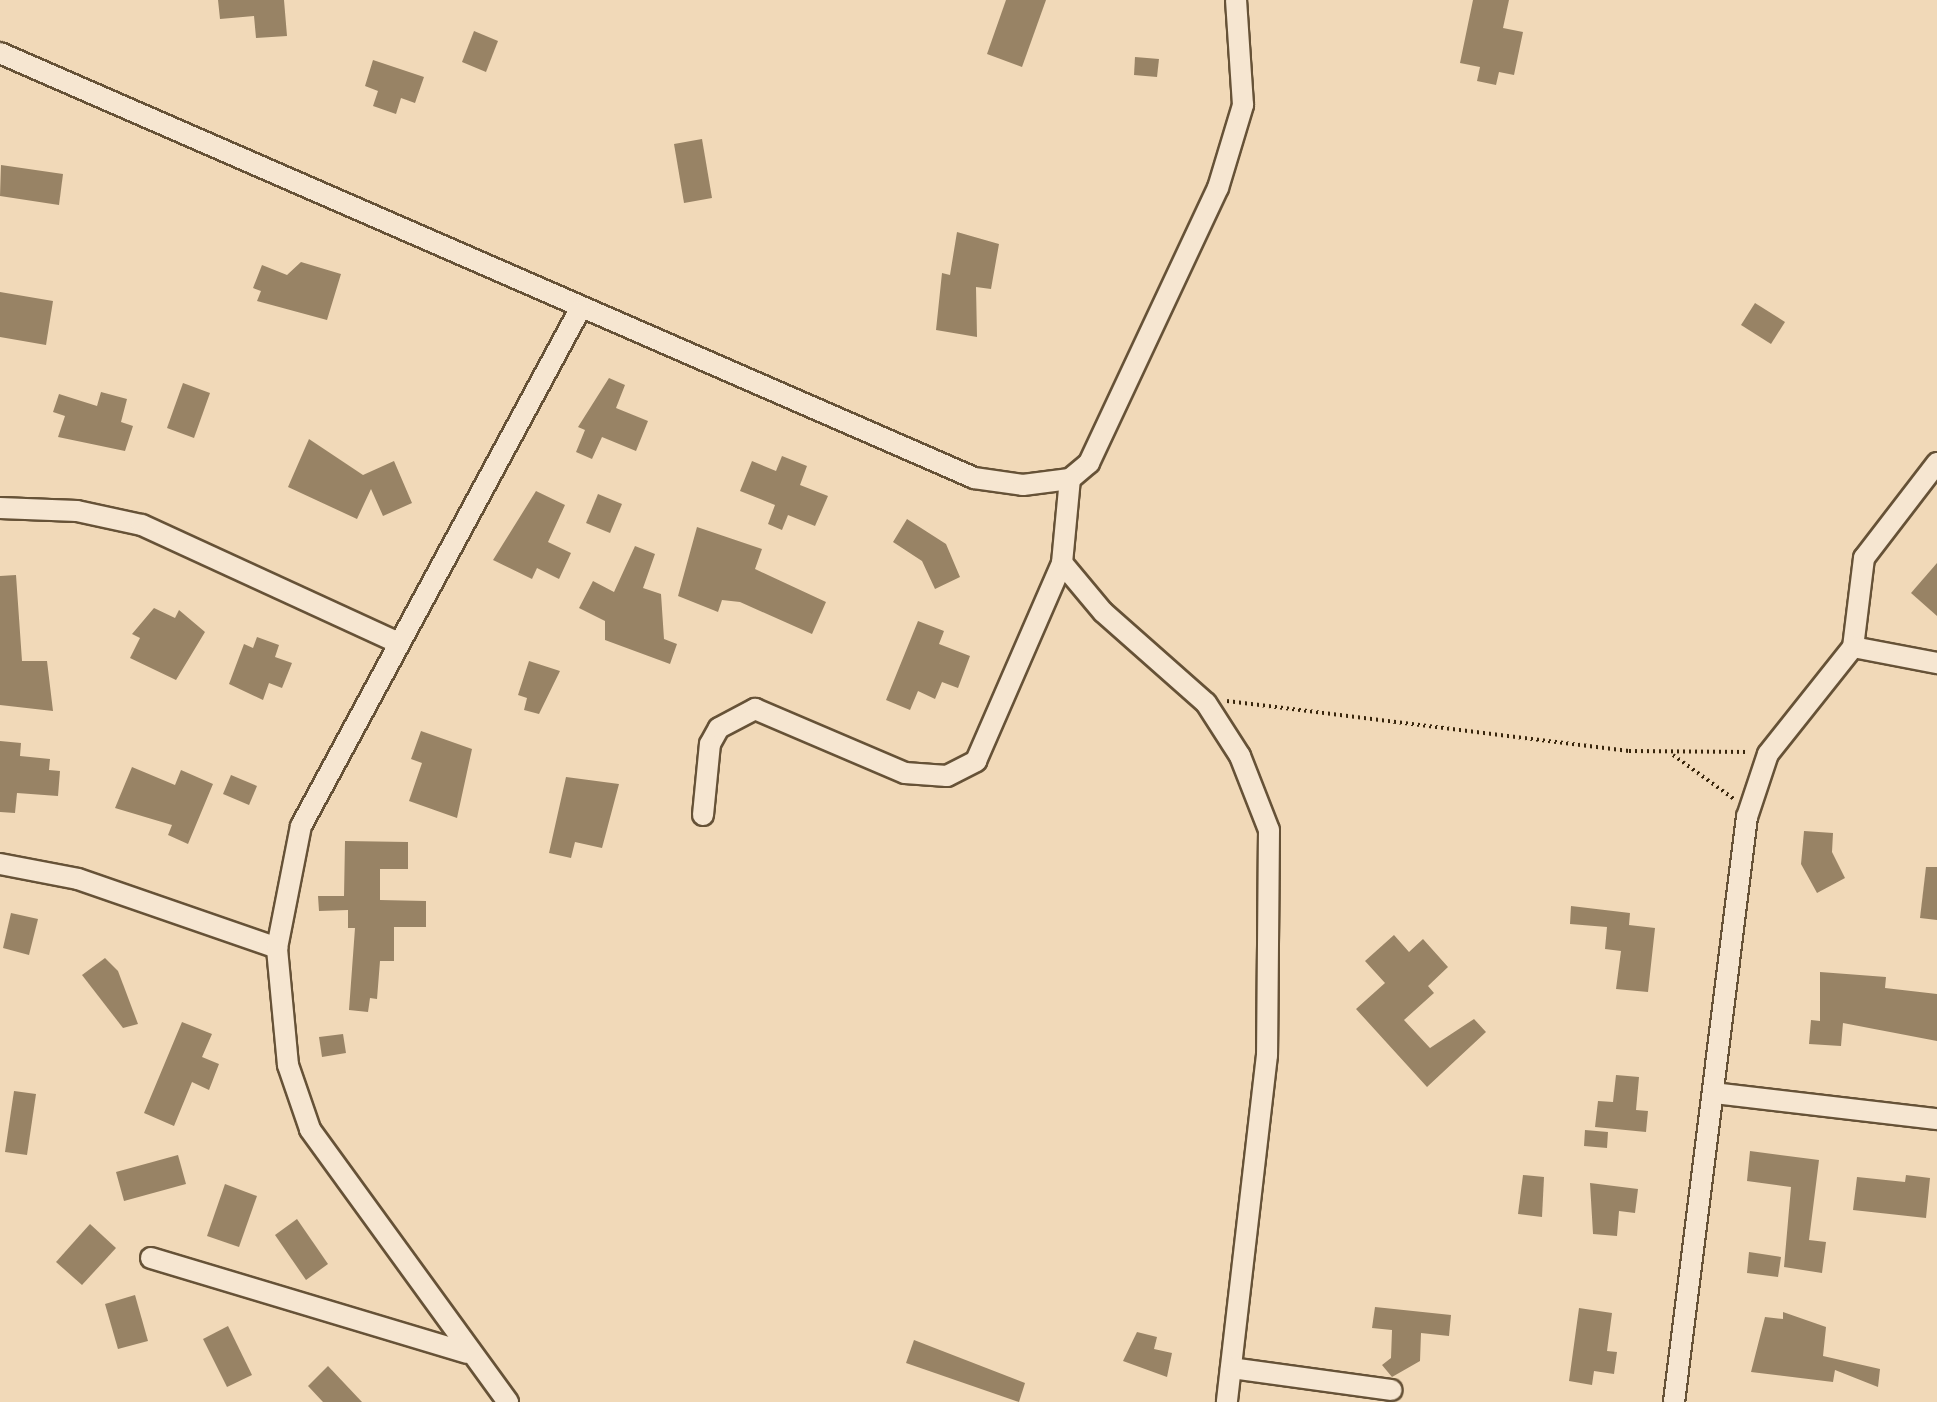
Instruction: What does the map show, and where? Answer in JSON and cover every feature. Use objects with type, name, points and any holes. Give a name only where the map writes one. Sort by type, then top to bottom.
[{"type":"street","points":[[703,815],[710,744],[719,728],[755,709],[905,773],[929,777],[962,770],[985,749],[1062,563],[1070,479],[1108,433],[1234,147],[1245,74],[1236,0]]},
{"type":"street","points":[[0,53],[579,311],[974,478],[1023,485],[1070,479]]},
{"type":"street","points":[[508,1402],[467,1353],[310,1129],[288,1065],[277,948],[301,826],[579,311]]},
{"type":"street","points":[[1674,1402],[1747,817],[1768,754],[1853,647],[1864,558],[1937,463]]},
{"type":"street","points":[[0,508],[77,511],[142,525],[399,643]]},
{"type":"street","points":[[1062,563],[1103,612],[1206,703],[1240,756],[1269,830],[1267,1055],[1227,1402]]},
{"type":"street","points":[[1853,647],[1937,663]]},
{"type":"street","points":[[0,864],[78,879],[277,948]]},
{"type":"street","points":[[1714,1093],[1937,1119]]},
{"type":"street","points":[[151,1258],[467,1353]]},
{"type":"street","points":[[1231,1368],[1392,1390]]},
{"type":"path","points":[[1206,703],[1261,701],[1320,716],[1671,754],[1768,754]]},
{"type":"path","points":[[1671,754],[1723,787],[1747,817]]},
{"type":"building","points":[[218,0],[284,0],[287,36],[256,38],[254,16],[220,19]]},
{"type":"building","points":[[1006,0],[1046,0],[1022,67],[987,54]]},
{"type":"building","points":[[1473,0],[1509,0],[1503,28],[1523,32],[1514,75],[1499,72],[1496,85],[1477,81],[1480,67],[1460,63]]},
{"type":"building","points":[[474,31],[498,41],[486,72],[462,62]]},
{"type":"building","points":[[1135,57],[1159,59],[1157,77],[1134,75]]},
{"type":"building","points":[[373,60],[424,77],[415,103],[401,98],[396,114],[373,106],[378,91],[365,86]]},
{"type":"building","points":[[702,139],[712,198],[684,203],[674,144]]},
{"type":"building","points":[[1,165],[63,174],[59,205],[0,196]]},
{"type":"building","points":[[957,232],[999,244],[991,289],[976,287],[977,337],[936,330],[942,273],[950,275]]},
{"type":"building","points":[[301,262],[341,274],[327,320],[257,301],[261,291],[253,288],[262,265],[287,275]]},
{"type":"building","points":[[0,292],[53,301],[46,345],[0,337]]},
{"type":"building","points":[[1755,303],[1785,322],[1771,344],[1741,325]]},
{"type":"building","points":[[609,378],[625,385],[616,408],[648,421],[636,451],[602,437],[592,459],[576,452],[585,430],[578,427]]},
{"type":"building","points":[[183,383],[210,393],[194,438],[167,428]]},
{"type":"building","points":[[101,392],[127,399],[121,422],[133,426],[125,451],[58,437],[65,416],[53,412],[59,394],[97,406]]},
{"type":"building","points":[[309,439],[363,475],[394,461],[412,503],[383,516],[371,489],[357,519],[288,487]]},
{"type":"building","points":[[782,456],[807,466],[800,485],[828,496],[815,526],[788,515],[782,530],[768,524],[775,505],[740,491],[752,461],[776,471]]},
{"type":"building","points":[[536,491],[565,505],[548,542],[571,553],[559,579],[537,568],[532,579],[493,560]]},
{"type":"building","points":[[598,494],[622,504],[610,533],[586,523]]},
{"type":"building","points":[[907,519],[946,544],[960,577],[935,589],[922,561],[893,542]]},
{"type":"building","points":[[697,527],[762,549],[755,569],[826,602],[812,634],[740,602],[722,600],[718,612],[678,596]]},
{"type":"building","points":[[635,546],[655,554],[643,588],[661,594],[664,639],[677,644],[670,664],[605,640],[605,621],[579,608],[593,581],[614,592]]},
{"type":"building","points":[[1937,563],[1937,616],[1911,593]]},
{"type":"building","points":[[16,575],[22,661],[47,661],[53,711],[0,705],[0,576]]},
{"type":"building","points":[[154,608],[175,618],[179,610],[205,632],[176,680],[130,658],[140,638],[132,634]]},
{"type":"building","points":[[918,621],[944,631],[939,644],[970,656],[958,688],[942,682],[935,699],[918,691],[910,710],[886,700]]},
{"type":"building","points":[[257,637],[279,645],[275,657],[292,663],[282,688],[269,683],[263,700],[229,684],[244,644],[253,648]]},
{"type":"building","points":[[529,661],[560,671],[539,714],[524,710],[527,698],[518,695]]},
{"type":"building","points":[[421,731],[472,749],[457,818],[409,801],[422,763],[411,759]]},
{"type":"building","points":[[0,741],[21,743],[20,756],[50,759],[49,770],[60,771],[58,796],[17,793],[15,813],[0,812]]},
{"type":"building","points":[[132,767],[175,785],[181,770],[213,784],[188,844],[168,835],[172,825],[115,808]]},
{"type":"building","points":[[231,775],[257,786],[249,805],[223,794]]},
{"type":"building","points":[[566,777],[619,784],[602,848],[575,842],[571,858],[549,853]]},
{"type":"building","points":[[1804,831],[1833,833],[1832,852],[1845,878],[1817,893],[1801,864]]},
{"type":"building","points":[[345,841],[408,842],[408,869],[380,869],[380,900],[426,901],[426,927],[394,927],[394,961],[380,961],[377,999],[370,998],[368,1012],[349,1010],[355,928],[348,928],[348,910],[319,911],[318,896],[344,896]]},
{"type":"building","points":[[1926,867],[1937,867],[1937,920],[1920,918]]},
{"type":"building","points":[[1571,906],[1630,913],[1629,925],[1655,928],[1648,992],[1616,989],[1621,951],[1605,949],[1607,927],[1570,924]]},
{"type":"building","points":[[11,913],[38,919],[29,955],[3,948]]},
{"type":"building","points":[[1394,935],[1409,952],[1423,939],[1448,967],[1428,986],[1434,993],[1404,1020],[1430,1048],[1474,1019],[1486,1032],[1427,1087],[1356,1009],[1385,983],[1365,961]]},
{"type":"building","points":[[105,958],[118,971],[138,1024],[123,1028],[82,975]]},
{"type":"building","points":[[1820,972],[1886,977],[1885,988],[1937,994],[1937,1041],[1843,1023],[1841,1046],[1809,1044],[1811,1020],[1820,1021]]},
{"type":"building","points":[[182,1022],[212,1034],[202,1057],[219,1064],[209,1090],[192,1082],[174,1126],[144,1113]]},
{"type":"building","points":[[343,1034],[346,1053],[322,1057],[319,1037]]},
{"type":"building","points":[[1616,1075],[1639,1077],[1636,1110],[1648,1111],[1646,1132],[1595,1127],[1598,1101],[1613,1102]]},
{"type":"building","points":[[14,1091],[36,1094],[27,1155],[5,1152]]},
{"type":"building","points":[[1585,1130],[1608,1132],[1607,1148],[1584,1146]]},
{"type":"building","points":[[1750,1151],[1819,1160],[1809,1240],[1826,1242],[1822,1273],[1784,1267],[1791,1187],[1747,1181]]},
{"type":"building","points":[[178,1155],[186,1184],[124,1201],[116,1172]]},
{"type":"building","points":[[1523,1175],[1544,1177],[1542,1217],[1518,1214]]},
{"type":"building","points":[[1906,1175],[1930,1178],[1926,1218],[1853,1210],[1857,1177],[1905,1182]]},
{"type":"building","points":[[1590,1183],[1638,1189],[1635,1213],[1619,1211],[1617,1236],[1593,1234]]},
{"type":"building","points":[[225,1184],[257,1196],[239,1247],[207,1236]]},
{"type":"building","points":[[297,1219],[328,1264],[306,1280],[275,1235]]},
{"type":"building","points":[[90,1224],[116,1248],[82,1285],[56,1262]]},
{"type":"building","points":[[1749,1252],[1781,1257],[1778,1277],[1747,1273]]},
{"type":"building","points":[[135,1295],[148,1341],[118,1349],[105,1304]]},
{"type":"building","points":[[1375,1307],[1451,1315],[1449,1336],[1421,1333],[1420,1361],[1392,1377],[1382,1365],[1391,1358],[1392,1330],[1372,1328]]},
{"type":"building","points":[[1579,1308],[1612,1313],[1607,1351],[1617,1352],[1614,1374],[1594,1371],[1592,1385],[1569,1381]]},
{"type":"building","points":[[1783,1312],[1826,1327],[1823,1356],[1880,1369],[1878,1387],[1835,1370],[1833,1382],[1751,1372],[1765,1317],[1783,1319]]},
{"type":"building","points":[[228,1326],[252,1375],[227,1387],[203,1339]]},
{"type":"building","points":[[1137,1332],[1157,1337],[1154,1349],[1172,1353],[1167,1377],[1123,1361]]},
{"type":"building","points":[[914,1340],[1025,1383],[1019,1402],[906,1363]]},
{"type":"building","points":[[328,1366],[362,1402],[323,1402],[308,1386]]}]
